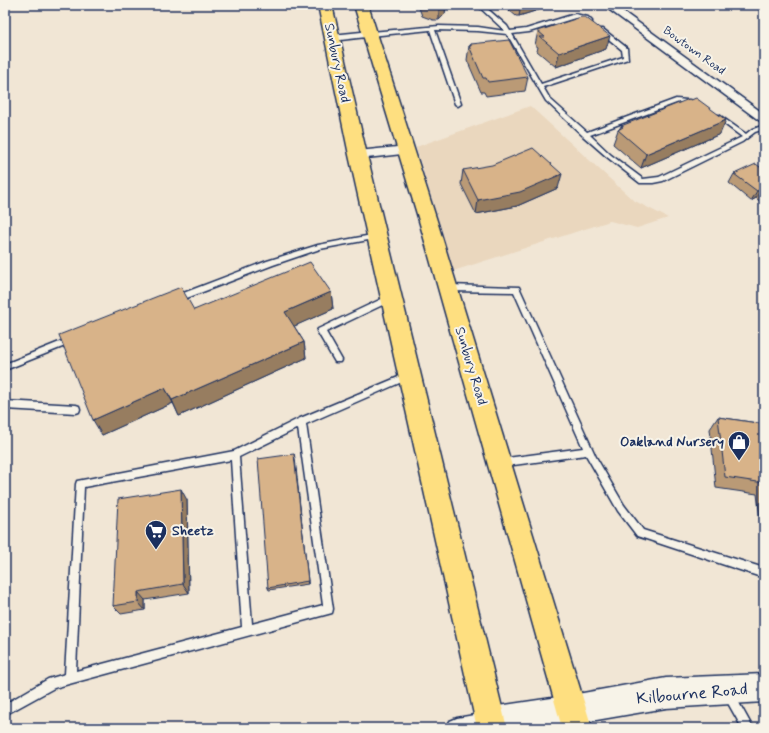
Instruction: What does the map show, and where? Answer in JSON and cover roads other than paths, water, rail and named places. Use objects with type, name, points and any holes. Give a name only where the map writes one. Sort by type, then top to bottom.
[{"type":"highway","name":"Sunbury Road","points":[[325,5],[358,155],[491,725]]},
{"type":"highway","name":"Sunbury Road","points":[[361,5],[407,150],[575,719]]},
{"type":"main road","name":"Kilbourne Road","points":[[491,725],[575,719],[666,693],[764,688]]},
{"type":"street","name":"Bowtown Road","points":[[608,5],[764,119]]},
{"type":"street","points":[[332,38],[371,34]]},
{"type":"street","points":[[358,155],[407,150]]},
{"type":"street","points":[[457,728],[491,725]]},
{"type":"lane","points":[[480,5],[505,27],[548,100],[609,156],[642,181],[661,179],[740,141],[753,131],[764,127]]},
{"type":"lane","points":[[371,34],[432,29],[478,29],[509,33],[527,31],[575,16],[586,18],[625,49],[626,58],[541,86]]},
{"type":"lane","points":[[432,29],[458,104]]},
{"type":"lane","points":[[585,135],[678,100],[698,102],[704,106]]},
{"type":"lane","points":[[710,111],[746,137]]},
{"type":"lane","points":[[166,303],[270,262],[320,247],[377,236]]},
{"type":"lane","points":[[448,288],[516,288],[589,451],[621,508],[640,533],[764,573]]},
{"type":"lane","points":[[338,360],[321,331],[391,298]]},
{"type":"lane","points":[[5,367],[78,338]]},
{"type":"lane","points":[[70,679],[80,484],[235,455],[301,422],[409,376]]},
{"type":"lane","points":[[5,406],[76,408]]},
{"type":"lane","points":[[5,710],[52,683],[247,629],[328,609],[301,422]]},
{"type":"lane","points":[[500,463],[589,451]]},
{"type":"lane","points":[[235,455],[247,629]]},
{"type":"lane","points":[[726,690],[748,728]]},
{"type":"place","name":"Oakland Nursery","points":[[739,462]]},
{"type":"place","name":"Sheetz","points":[[156,550]]}]
